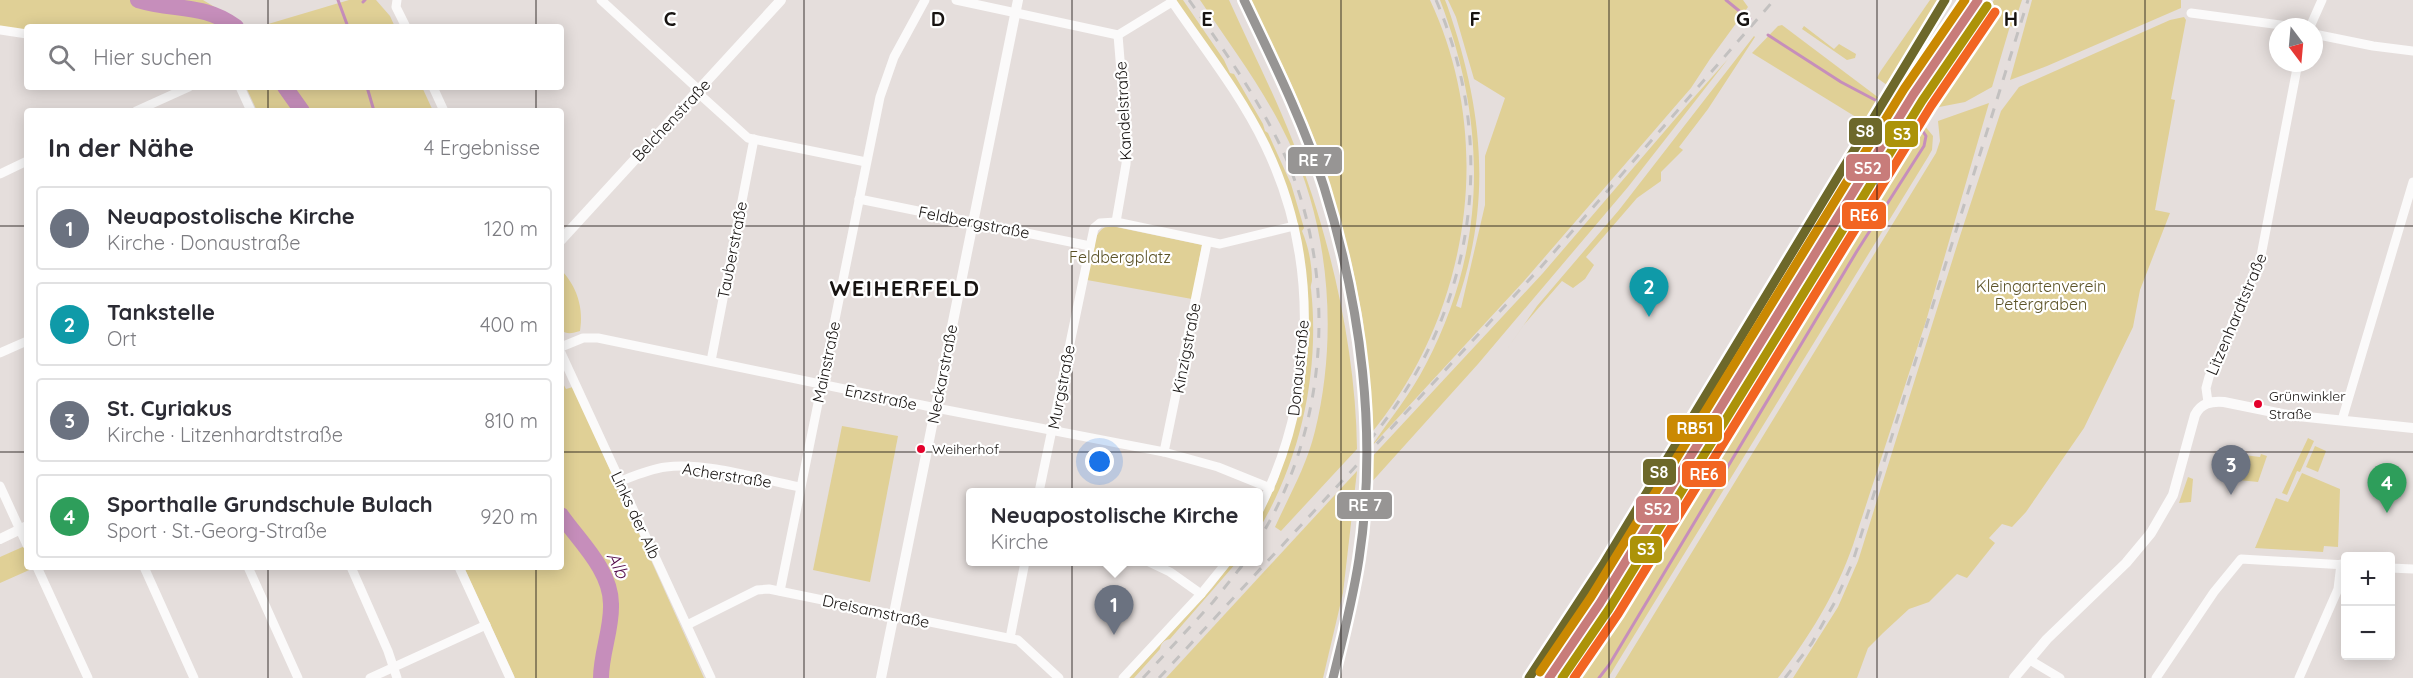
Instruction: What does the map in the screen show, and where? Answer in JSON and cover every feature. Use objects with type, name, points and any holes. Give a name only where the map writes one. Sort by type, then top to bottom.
[{"type":"street","points":[[601,0],[741,134],[754,139],[866,162]]},
{"type":"street","name":"Belchenstraße","points":[[564,237],[781,0]]},
{"type":"street","name":"Mainstraße","points":[[780,591],[884,81],[925,0]]},
{"type":"street","points":[[956,0],[1118,35],[1171,1]]},
{"type":"street","name":"Neckarstraße","points":[[881,678],[1018,0]]},
{"type":"street","points":[[2314,18],[2322,0]]},
{"type":"street","name":"Donaustraße","points":[[1171,1],[1264,142],[1294,226],[1304,284],[1305,337],[1299,394],[1284,454],[1263,502]]},
{"type":"street","points":[[396,4],[405,24]]},
{"type":"street","points":[[2191,13],[2269,24]]},
{"type":"street","points":[[0,30],[24,34]]},
{"type":"street","name":"Kandelstraße","points":[[1116,222],[1127,146],[1118,35]]},
{"type":"street","points":[[2323,36],[2413,51]]},
{"type":"street","name":"Litzenhardtstraße","points":[[2014,678],[2047,639],[2126,563],[2151,533],[2173,495],[2195,415],[2208,402],[2206,388],[2209,377],[2260,261],[2296,72]]},
{"type":"street","points":[[143,108],[182,90]]},
{"type":"street","points":[[241,90],[250,108]]},
{"type":"street","points":[[434,90],[443,108]]},
{"type":"street","name":"Tauberstraße","points":[[711,361],[754,139]]},
{"type":"street","points":[[0,174],[24,162]]},
{"type":"street","points":[[2342,420],[2413,182]]},
{"type":"street","name":"Feldbergstraße","points":[[859,199],[1090,246]]},
{"type":"street","points":[[1090,246],[1094,228],[1100,223],[1116,222],[1220,244],[1294,226]]},
{"type":"street","name":"Kinzigstraße","points":[[1164,452],[1207,243]]},
{"type":"street","name":"Murgstraße","points":[[1040,488],[1090,246]]},
{"type":"street","name":"Enzstraße","points":[[564,345],[578,339],[592,337],[936,408],[1164,452],[1218,466],[1270,488]]},
{"type":"street","points":[[0,353],[24,342]]},
{"type":"street","name":"Links der Alb","points":[[564,359],[711,678]]},
{"type":"street","points":[[2208,402],[2224,402],[2288,415],[2413,428]]},
{"type":"street","name":"Acherstraße","points":[[621,481],[647,471],[676,466],[711,469],[800,487]]},
{"type":"street","points":[[0,486],[23,528],[0,539]]},
{"type":"street","points":[[2156,678],[2214,592],[2241,559],[2341,564]]},
{"type":"street","points":[[1010,638],[1024,566]]},
{"type":"street","points":[[1159,566],[1201,594]]},
{"type":"street","points":[[1123,678],[1201,594],[1223,566]]},
{"type":"street","points":[[2395,568],[2413,569]]},
{"type":"street","points":[[38,570],[88,678]]},
{"type":"street","points":[[145,570],[194,678]]},
{"type":"street","points":[[249,570],[298,678]]},
{"type":"street","points":[[352,570],[397,678]]},
{"type":"street","points":[[460,570],[510,678]]},
{"type":"street","points":[[2299,678],[2338,590],[2341,574]]},
{"type":"street","name":"Dreisamstraße","points":[[687,625],[757,590],[780,591],[1018,640],[1059,678]]},
{"type":"street","points":[[370,678],[486,625]]},
{"type":"street","points":[[2030,660],[2060,678]]},
{"type":"green space","points":[[0,0],[203,0],[243,24],[24,24],[24,30],[0,26]]},
{"type":"green space","points":[[349,0],[376,0],[390,16],[394,24],[268,24]]},
{"type":"green space","points":[[1175,0],[1183,0],[1224,60],[1230,73],[1234,74],[1268,133],[1291,184],[1304,228],[1302,231],[1310,261],[1313,351],[1310,383],[1304,414],[1286,474],[1263,522],[1263,510],[1277,482],[1302,401],[1308,348],[1307,288],[1276,162]]},
{"type":"green space","points":[[1200,0],[1229,0],[1293,142],[1329,254],[1352,372],[1357,449],[1281,531],[1275,527],[1307,456],[1322,395],[1328,322],[1321,247],[1314,211],[1303,176],[1280,123]]},
{"type":"green space","points":[[1251,0],[1430,0],[1451,55],[1463,112],[1467,169],[1462,227],[1450,283],[1430,337],[1403,389],[1369,436],[1371,400],[1363,321],[1352,265],[1316,143],[1289,79]]},
{"type":"green space","points":[[1440,0],[1445,0],[1447,5],[1469,81],[1479,155],[1479,192],[1475,229],[1468,267],[1456,306],[1461,308],[1485,205],[1485,156],[1505,98],[1474,79],[1456,17],[1448,0],[1743,0],[1748,7],[1691,88],[1524,281],[1371,447],[1420,375],[1446,320],[1461,275],[1470,229],[1474,184],[1473,138],[1466,92],[1455,46]]},
{"type":"green space","points":[[1930,0],[1939,0],[1887,85],[1877,78],[1880,72]]},
{"type":"green space","points":[[1959,0],[1970,0],[1906,96],[1901,93]]},
{"type":"green space","points":[[1994,0],[2022,0],[2013,27],[2010,26],[1992,87],[1965,102],[1934,108],[1925,102]]},
{"type":"green space","points":[[2032,0],[2181,0],[2181,8],[2010,80]]},
{"type":"green space","name":"Kleingartenverein Petergraben","points":[[2184,17],[2186,20],[2171,99],[2175,100],[2155,210],[2170,213],[2140,290],[2133,327],[2084,428],[2026,512],[2012,527],[2002,524],[1989,538],[1995,543],[1967,578],[1957,574],[1929,602],[1909,609],[1868,648],[1857,678],[1793,678],[1838,607],[1858,561],[2001,111],[2019,87],[2170,20]]},
{"type":"green space","points":[[1782,25],[1879,98],[1864,122],[1752,53],[1778,26]]},
{"type":"green space","points":[[1804,26],[1834,49],[1839,44],[1856,54],[1855,58],[1847,60],[1802,29]]},
{"type":"green space","points":[[1754,36],[1708,109],[1679,147],[1683,150],[1661,172],[1661,181],[1637,198],[1586,257],[1594,265],[1585,279],[1573,288],[1562,281],[1523,325],[1619,210]]},
{"type":"green space","points":[[1728,59],[1628,187],[1478,364],[1369,485],[1369,460],[1543,273]]},
{"type":"green space","points":[[247,90],[423,90],[432,108],[256,108]]},
{"type":"green space","name":"Kleingartenverein Petergraben","points":[[1989,103],[1926,321],[1853,545],[1830,598],[1811,631],[1778,678],[1615,678],[1936,153],[1940,141],[1938,121]]},
{"type":"green space","points":[[1912,117],[1920,120],[1933,136],[1932,150],[1928,157],[1608,678],[1569,678],[1584,659]]},
{"type":"green space","name":"Feldbergplatz","points":[[1105,227],[1116,227],[1202,245],[1192,299],[1087,280],[1096,237]]},
{"type":"green space","points":[[564,273],[578,298],[581,314],[580,331],[564,332]]},
{"type":"green space","points":[[564,385],[566,389],[573,387],[704,678],[515,678],[465,570],[564,570]]},
{"type":"green space","points":[[842,426],[898,436],[870,582],[813,570]]},
{"type":"green space","points":[[2308,438],[2314,441],[2300,472],[2297,471],[2287,495],[2282,493]]},
{"type":"green space","points":[[2315,446],[2326,451],[2318,472],[2306,467]]},
{"type":"green space","points":[[2261,454],[2267,456],[2258,482],[2229,479],[2231,462],[2243,464],[2244,455],[2260,457]]},
{"type":"green space","points":[[1357,471],[1343,593],[1323,678],[1166,678]]},
{"type":"green space","points":[[2302,473],[2340,489],[2338,547],[2324,546],[2323,552],[2255,548],[2276,498],[2288,502]]},
{"type":"green space","points":[[2188,477],[2193,479],[2191,502],[2179,503]]},
{"type":"green space","points":[[24,546],[24,570],[29,570],[0,583],[0,557]]},
{"type":"green space","points":[[1229,566],[1234,566],[1170,639],[1163,642],[1160,649],[1134,678],[1129,678],[1212,588]]},
{"type":"waterway","name":"Alb","points":[[138,0],[212,14],[232,24]]},
{"type":"waterway","points":[[338,0],[347,24]]},
{"type":"waterway","points":[[1726,0],[1743,14]]},
{"type":"waterway","points":[[1768,35],[1841,82],[1877,101]]},
{"type":"waterway","name":"Alb","points":[[287,90],[300,108]]},
{"type":"waterway","points":[[368,90],[373,108]]},
{"type":"waterway","points":[[1599,678],[1609,665],[1857,251],[1924,146],[1926,136],[1910,119]]},
{"type":"waterway","name":"Alb","points":[[564,519],[593,556],[610,591],[611,613],[601,678]]},
{"type":"railway","points":[[1189,0],[1248,87],[1279,143],[1298,191],[1311,241],[1318,292],[1318,345],[1313,397],[1301,447],[1282,496],[1263,532]]},
{"type":"railway","points":[[1369,441],[1404,392],[1432,341],[1453,286],[1466,230],[1471,173],[1468,115],[1456,57],[1436,0]]},
{"type":"railway","points":[[1159,678],[1541,267],[1774,0]]},
{"type":"railway","points":[[1785,678],[1812,643],[1836,600],[1853,561],[2028,0]]},
{"type":"railway","points":[[1143,678],[1213,602],[1242,566]]},
{"type":"transit line","points":[[1244,0],[1298,116],[1316,163],[1337,232],[1356,324],[1366,418],[1367,465],[1364,512],[1354,589],[1333,678]]},
{"type":"transit line","name":"S8","points":[[1529,678],[1603,565],[1945,0]]},
{"type":"transit line","name":"RB51","points":[[1540,672],[1591,597],[1904,89],[1965,0]]},
{"type":"transit line","name":"S52","points":[[1549,678],[1600,603],[1913,95],[1978,0]]},
{"type":"transit line","name":"S3","points":[[1562,678],[1609,609],[1922,101],[1987,6]]},
{"type":"transit line","name":"RE6","points":[[1574,678],[1618,614],[1931,106],[1995,12]]},
{"type":"place","name":"Tankstelle","points":[[1649,317]]},
{"type":"place","name":"Grünwinkler Straße","points":[[2258,404]]},
{"type":"place","name":"Weiherhof","points":[[921,449]]},
{"type":"place","name":"St. Cyriakus","points":[[2231,495]]},
{"type":"place","name":"Sporthalle Grundschule Bulach","points":[[2387,513]]},
{"type":"place","name":"Neuapostolische Kirche","points":[[1114,635]]},
{"type":"district","name":"WEIHERFELD","points":[[905,288]]}]
